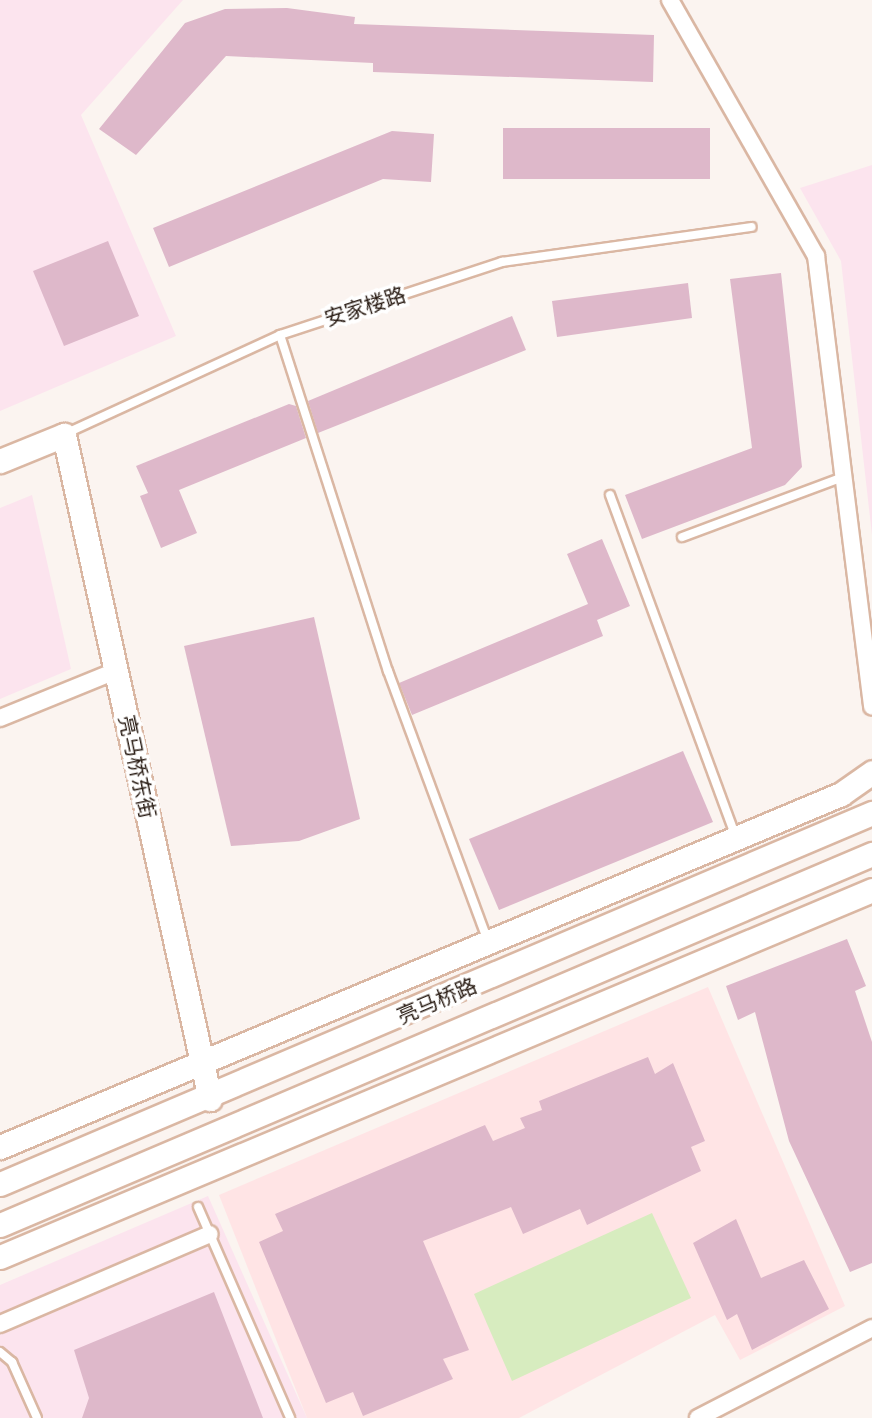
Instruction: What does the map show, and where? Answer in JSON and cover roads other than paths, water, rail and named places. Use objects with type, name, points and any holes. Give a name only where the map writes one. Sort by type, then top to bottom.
[{"type":"street","points":[[670,0],[816,256],[841,478],[872,707]]},
{"type":"street","name":"安家楼路","points":[[0,461],[64,435]]},
{"type":"street","name":"亮马桥东街","points":[[64,435],[210,1099]]},
{"type":"street","points":[[0,718],[116,671]]},
{"type":"street","points":[[0,1147],[841,794],[872,772]]},
{"type":"street","name":"亮马桥路","points":[[0,1184],[210,1099],[872,813]]},
{"type":"street","name":"亮马桥路","points":[[0,1225],[872,854]]},
{"type":"street","points":[[0,1257],[872,890]]},
{"type":"street","points":[[0,1324],[210,1234]]},
{"type":"street","points":[[698,1418],[872,1328]]},
{"type":"lane","name":"安家楼路","points":[[64,435],[280,335],[502,262],[752,227]]},
{"type":"lane","points":[[280,335],[388,671],[488,942]]},
{"type":"lane","points":[[682,537],[841,478]]},
{"type":"lane","points":[[610,495],[736,838]]},
{"type":"lane","points":[[198,1207],[290,1418]]},
{"type":"lane","points":[[0,1352],[12,1362],[37,1418]]}]
